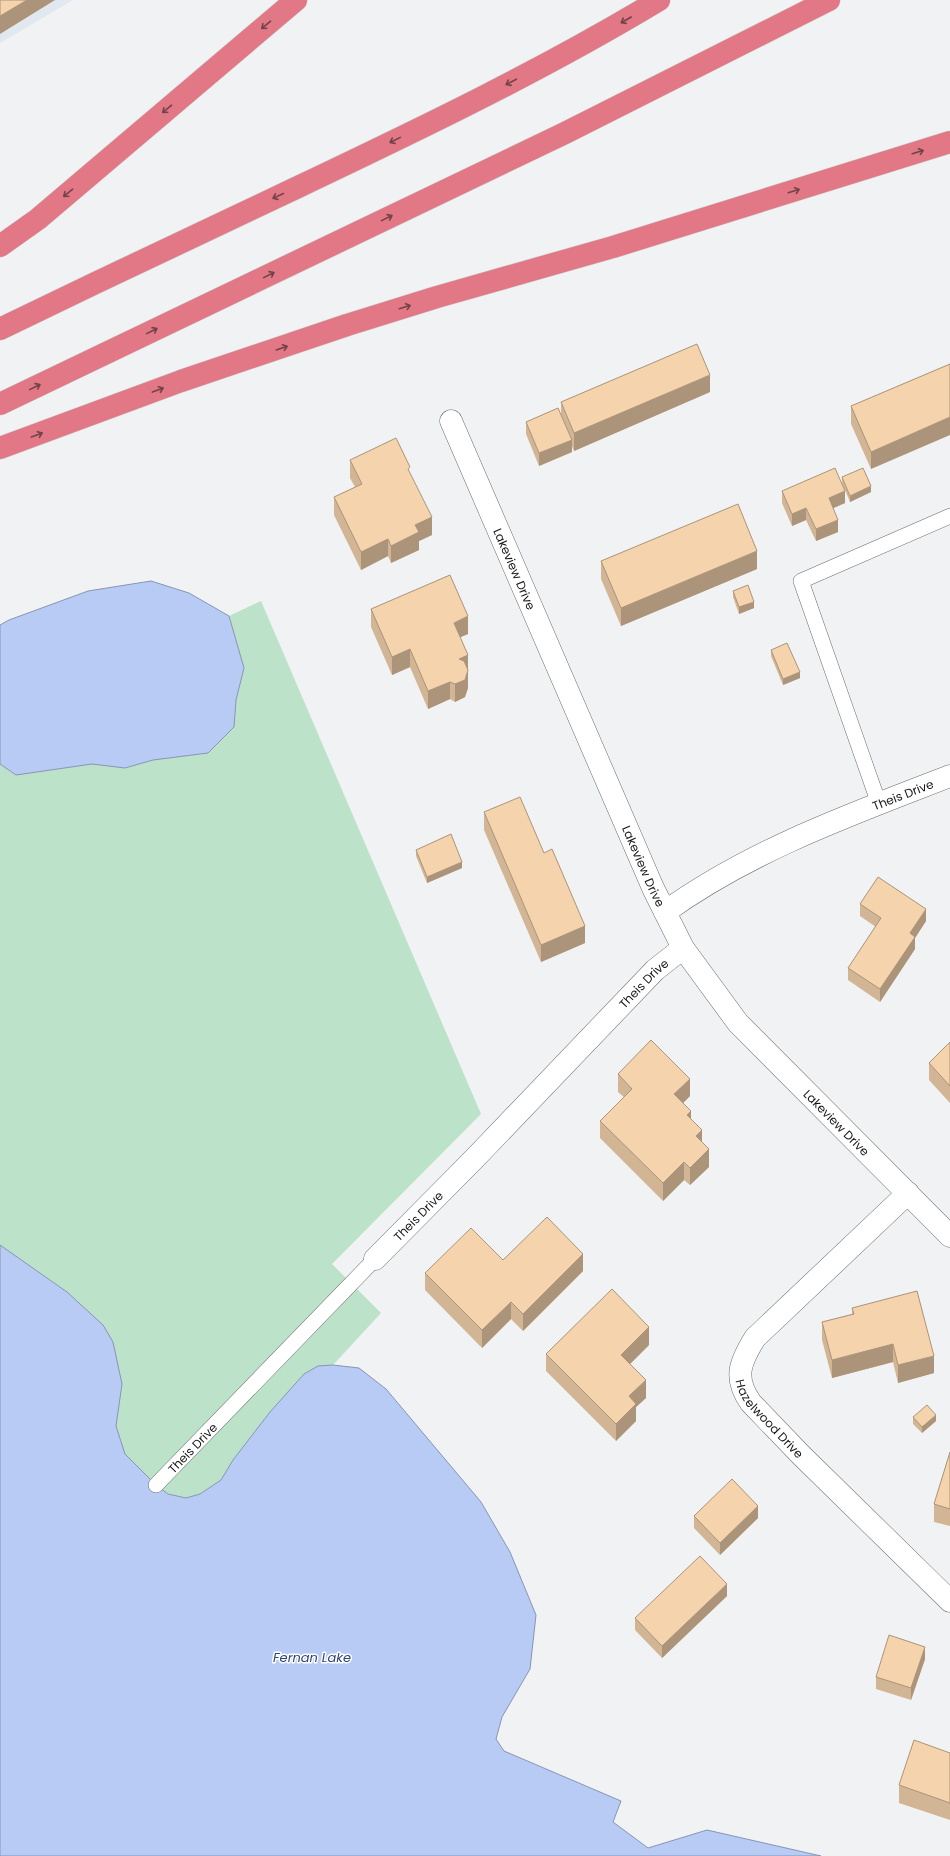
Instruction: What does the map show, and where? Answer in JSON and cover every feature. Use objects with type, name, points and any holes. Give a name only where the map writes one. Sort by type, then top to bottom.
[{"type":"highway","points":[[0,246],[38,219],[296,0]]},
{"type":"highway","points":[[0,328],[362,157],[488,94],[622,22],[659,0]]},
{"type":"highway","points":[[0,404],[565,133],[829,0]]},
{"type":"highway","points":[[0,448],[181,381],[347,325],[437,297],[621,245],[950,142]]},
{"type":"street","name":"Lakeview Drive","points":[[451,421],[665,912],[683,948],[738,1023],[950,1236]]},
{"type":"street","name":"Theis Drive","points":[[665,912],[696,890],[774,848],[950,776]]},
{"type":"street","name":"Theis Drive","points":[[375,1259],[476,1157],[655,970],[683,948]]},
{"type":"street","name":"Hazelwood Drive","points":[[908,1193],[755,1338],[744,1356],[740,1378],[745,1395],[751,1403],[801,1455],[950,1601]]},
{"type":"lane","points":[[879,804],[801,581],[950,516]]},
{"type":"lane","name":"Theis Drive","points":[[156,1485],[375,1259]]},
{"type":"shaded area","points":[[0,0],[73,0],[0,43]]},
{"type":"green space","points":[[261,601],[481,1114],[332,1264],[381,1313],[333,1365],[318,1366],[304,1374],[270,1412],[233,1460],[221,1480],[200,1494],[186,1498],[168,1494],[156,1485],[125,1454],[116,1426],[122,1384],[67,1292],[0,1245],[0,764],[16,775],[92,764],[125,768],[153,760],[208,753],[234,727],[236,700],[244,668],[229,616]]},
{"type":"water","points":[[151,581],[189,593],[229,616],[244,668],[236,700],[234,727],[208,753],[153,760],[125,768],[92,764],[16,775],[0,764],[0,625],[9,620],[88,591]]},
{"type":"water","name":"Fernan Lake","points":[[0,1245],[67,1292],[103,1325],[113,1342],[122,1384],[116,1426],[125,1454],[156,1485],[168,1494],[186,1498],[200,1494],[221,1480],[233,1460],[270,1412],[304,1374],[318,1366],[333,1365],[359,1368],[386,1389],[481,1502],[510,1552],[536,1615],[530,1669],[502,1717],[496,1739],[504,1751],[621,1801],[613,1822],[648,1848],[707,1830],[821,1856],[0,1856]]},
{"type":"building","points":[[0,0],[27,0],[0,16]]},
{"type":"building","points":[[697,344],[710,375],[574,433],[561,402]]},
{"type":"building","points":[[950,364],[950,417],[871,452],[851,406]]},
{"type":"building","points":[[558,408],[572,440],[539,453],[526,422]]},
{"type":"building","points":[[396,438],[410,467],[408,469],[432,517],[415,525],[419,532],[391,546],[388,539],[361,552],[334,497],[362,484],[350,460]]},
{"type":"building","points":[[835,468],[845,491],[829,498],[838,520],[816,529],[806,508],[792,514],[782,491]]},
{"type":"building","points":[[863,468],[871,486],[850,496],[842,477]]},
{"type":"building","points":[[738,504],[757,551],[621,608],[601,561]]},
{"type":"building","points":[[450,575],[468,616],[454,623],[468,655],[459,659],[464,661],[468,670],[465,680],[455,684],[450,682],[428,691],[410,649],[392,657],[371,609]]},
{"type":"building","points":[[748,585],[754,602],[739,607],[733,591]]},
{"type":"building","points":[[787,643],[800,672],[783,679],[771,650]]},
{"type":"building","points":[[520,797],[544,853],[552,849],[585,926],[541,945],[484,812]]},
{"type":"building","points":[[451,834],[462,862],[427,877],[416,850]]},
{"type":"building","points":[[878,877],[926,909],[910,933],[915,937],[880,989],[848,968],[881,918],[860,904]]},
{"type":"building","points":[[651,1040],[690,1079],[674,1094],[691,1111],[687,1115],[702,1130],[696,1136],[709,1149],[690,1168],[684,1162],[663,1183],[600,1121],[632,1089],[618,1074]]},
{"type":"building","points":[[950,1042],[950,1086],[929,1063]]},
{"type":"building","points":[[547,1217],[583,1254],[523,1314],[511,1302],[482,1330],[425,1273],[471,1228],[503,1260]]},
{"type":"building","points":[[612,1289],[649,1327],[621,1355],[646,1380],[629,1396],[636,1404],[616,1424],[546,1354]]},
{"type":"building","points":[[917,1291],[934,1356],[898,1365],[893,1344],[832,1360],[822,1322],[854,1314],[852,1308]]},
{"type":"building","points":[[927,1405],[936,1415],[922,1427],[913,1417]]},
{"type":"building","points":[[950,1452],[950,1509],[934,1504]]},
{"type":"building","points":[[732,1479],[758,1506],[720,1543],[694,1516]]},
{"type":"building","points":[[700,1556],[727,1584],[662,1646],[635,1618]]},
{"type":"building","points":[[889,1635],[925,1647],[911,1688],[876,1677]]},
{"type":"building","points":[[914,1740],[950,1753],[950,1803],[899,1785]]}]
